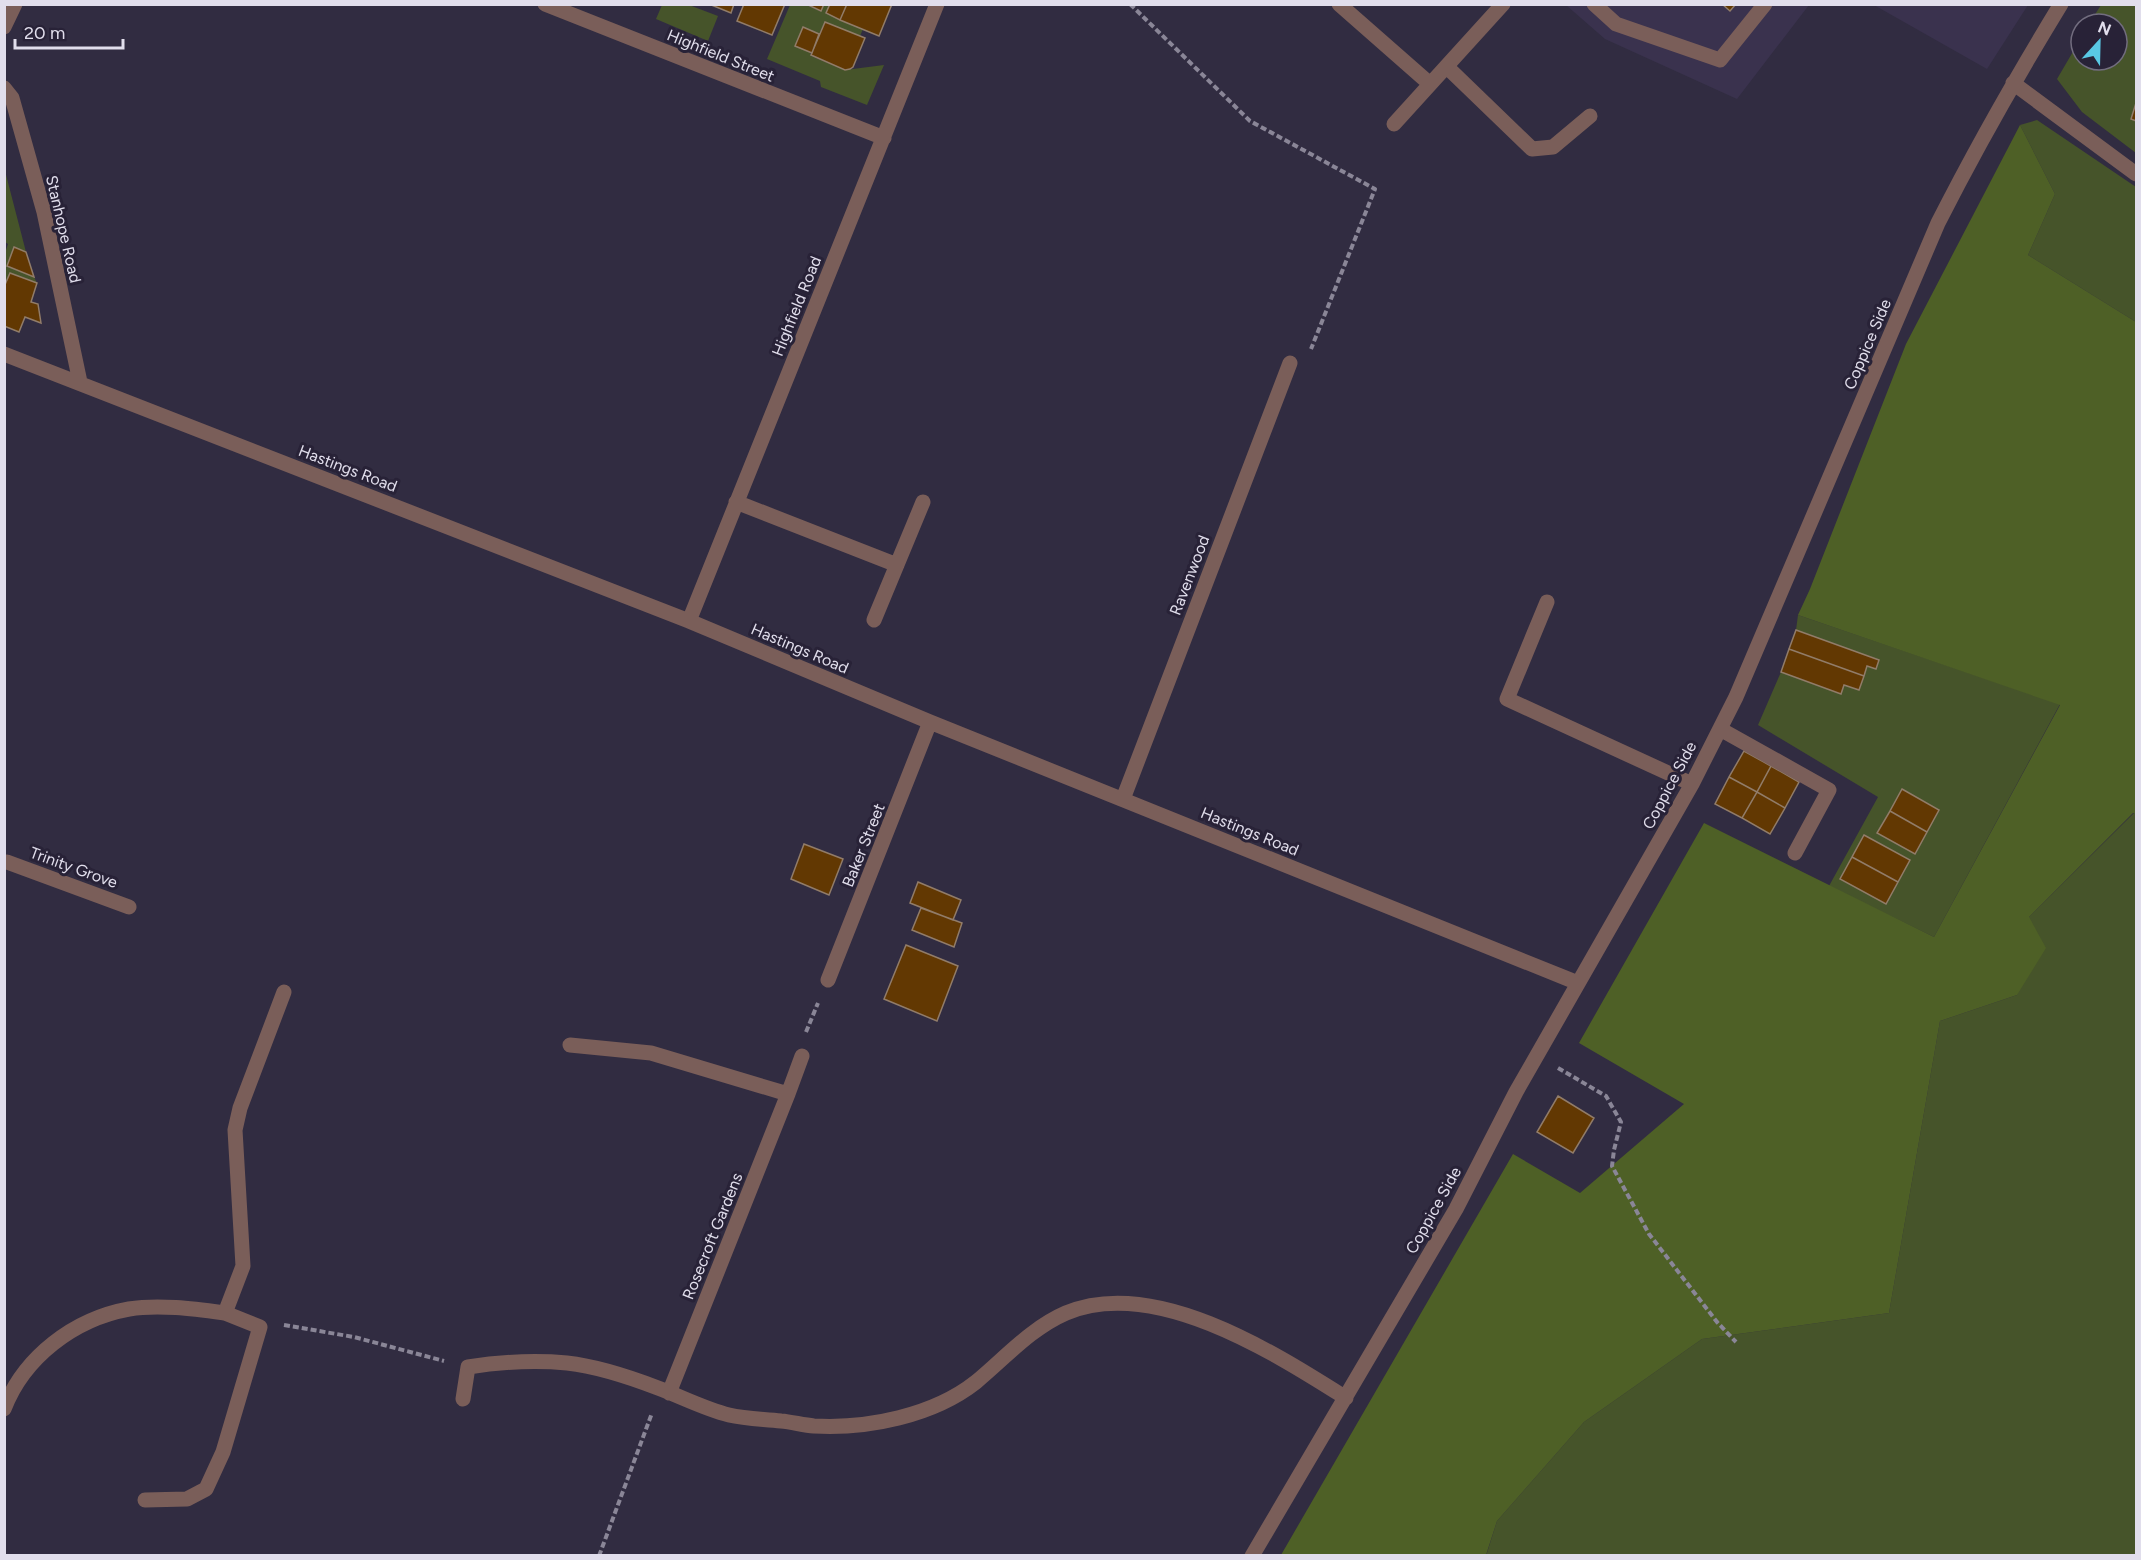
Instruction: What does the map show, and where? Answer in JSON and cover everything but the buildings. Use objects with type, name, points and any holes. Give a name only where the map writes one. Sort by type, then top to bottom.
[{"type":"street","points":[[4,27],[15,4]]},
{"type":"street","name":"Highfield Street","points":[[545,4],[884,138]]},
{"type":"street","name":"Highfield Road","points":[[688,621],[937,4]]},
{"type":"street","points":[[1339,4],[1430,84]]},
{"type":"street","points":[[1394,124],[1503,4]]},
{"type":"street","points":[[1594,4],[1616,24],[1720,60],[1765,4]]},
{"type":"street","name":"Coppice Side","points":[[1252,1556],[1456,1209],[1537,1055],[1692,784],[1736,697],[1938,223],[1973,154],[2061,4]]},
{"type":"street","points":[[1447,67],[1532,149],[1554,147],[1590,116]]},
{"type":"street","points":[[2013,83],[2136,174]]},
{"type":"street","name":"Stanhope Road","points":[[4,88],[12,98],[44,212],[80,382]]},
{"type":"street","name":"Hastings Road","points":[[4,354],[688,621],[930,722],[1578,983]]},
{"type":"street","name":"Ravenwood","points":[[1123,799],[1290,363]]},
{"type":"street","points":[[736,502],[897,565]]},
{"type":"street","points":[[874,620],[923,502]]},
{"type":"street","points":[[1547,602],[1507,699],[1692,784]]},
{"type":"street","name":"Baker Street","points":[[828,980],[930,722]]},
{"type":"street","points":[[1719,729],[1829,789],[1795,853]]},
{"type":"street","name":"Trinity Grove","points":[[5,863],[129,907]]},
{"type":"street","points":[[225,1313],[243,1266],[235,1130],[240,1108],[284,993]]},
{"type":"street","points":[[570,1045],[651,1053],[788,1094]]},
{"type":"street","name":"Rosecroft Gardens","points":[[665,1391],[802,1056]]},
{"type":"street","points":[[463,1399],[468,1367],[505,1362],[569,1363],[635,1379],[730,1415],[814,1426],[883,1422],[912,1415],[974,1384],[1037,1331],[1064,1314],[1085,1306],[1118,1303],[1159,1307],[1238,1335],[1346,1398]]},
{"type":"street","points":[[4,1409],[23,1372],[42,1352],[67,1333],[98,1318],[130,1309],[192,1308],[225,1313],[260,1327],[223,1452],[206,1488],[186,1499],[145,1500]]},
{"type":"path","points":[[1130,4],[1250,121],[1375,189],[1310,352],[1290,363]]},
{"type":"path","points":[[802,1056],[807,1026],[828,980]]},
{"type":"path","points":[[1537,1055],[1606,1096],[1621,1122],[1612,1166],[1649,1234],[1717,1322],[1736,1342]]},
{"type":"path","points":[[260,1327],[286,1325],[354,1337],[468,1367]]},
{"type":"path","points":[[599,1556],[665,1391]]},
{"type":"shaded area","points":[[2028,4],[1987,69],[1874,5]]},
{"type":"shaded area","points":[[1566,5],[1809,5],[1737,99],[1605,39]]},
{"type":"green space","points":[[662,5],[689,5],[718,16],[708,41],[656,19]]},
{"type":"green space","points":[[790,5],[806,5],[820,11],[824,5],[830,5],[826,13],[863,29],[860,36],[825,22],[819,34],[803,28],[811,56],[845,70],[884,65],[867,105],[821,87],[820,81],[767,59]]},
{"type":"green space","points":[[2101,5],[2136,5],[2136,153],[2082,112],[2057,79],[2069,58],[2069,72],[2129,72],[2129,12],[2097,12]]},
{"type":"green space","points":[[2037,120],[2136,187],[2136,322],[2028,255],[2055,194],[2020,125]]},
{"type":"green space","points":[[2020,125],[2055,194],[2028,255],[2136,322],[2136,813],[2133,813],[2029,917],[2046,948],[2017,995],[1940,1021],[1889,1313],[1702,1339],[1584,1422],[1497,1521],[1486,1555],[1281,1555],[1513,1154],[1580,1193],[1684,1104],[1579,1043],[1704,823],[1934,937],[2060,705],[1798,615],[1906,344]]},
{"type":"green space","points":[[4,167],[26,252],[14,247],[7,266],[34,277],[37,283],[10,273],[5,287],[5,253],[8,244],[5,242]]},
{"type":"green space","points":[[1798,615],[2060,704],[1934,937],[1829,886],[1878,797],[1758,725],[1781,672],[1841,694],[1844,685],[1859,690],[1867,666],[1879,660],[1796,630]]},
{"type":"green space","points":[[2136,813],[2136,1555],[1486,1556],[1497,1521],[1584,1422],[1702,1339],[1889,1313],[1940,1021],[2017,995],[2029,917]]}]
